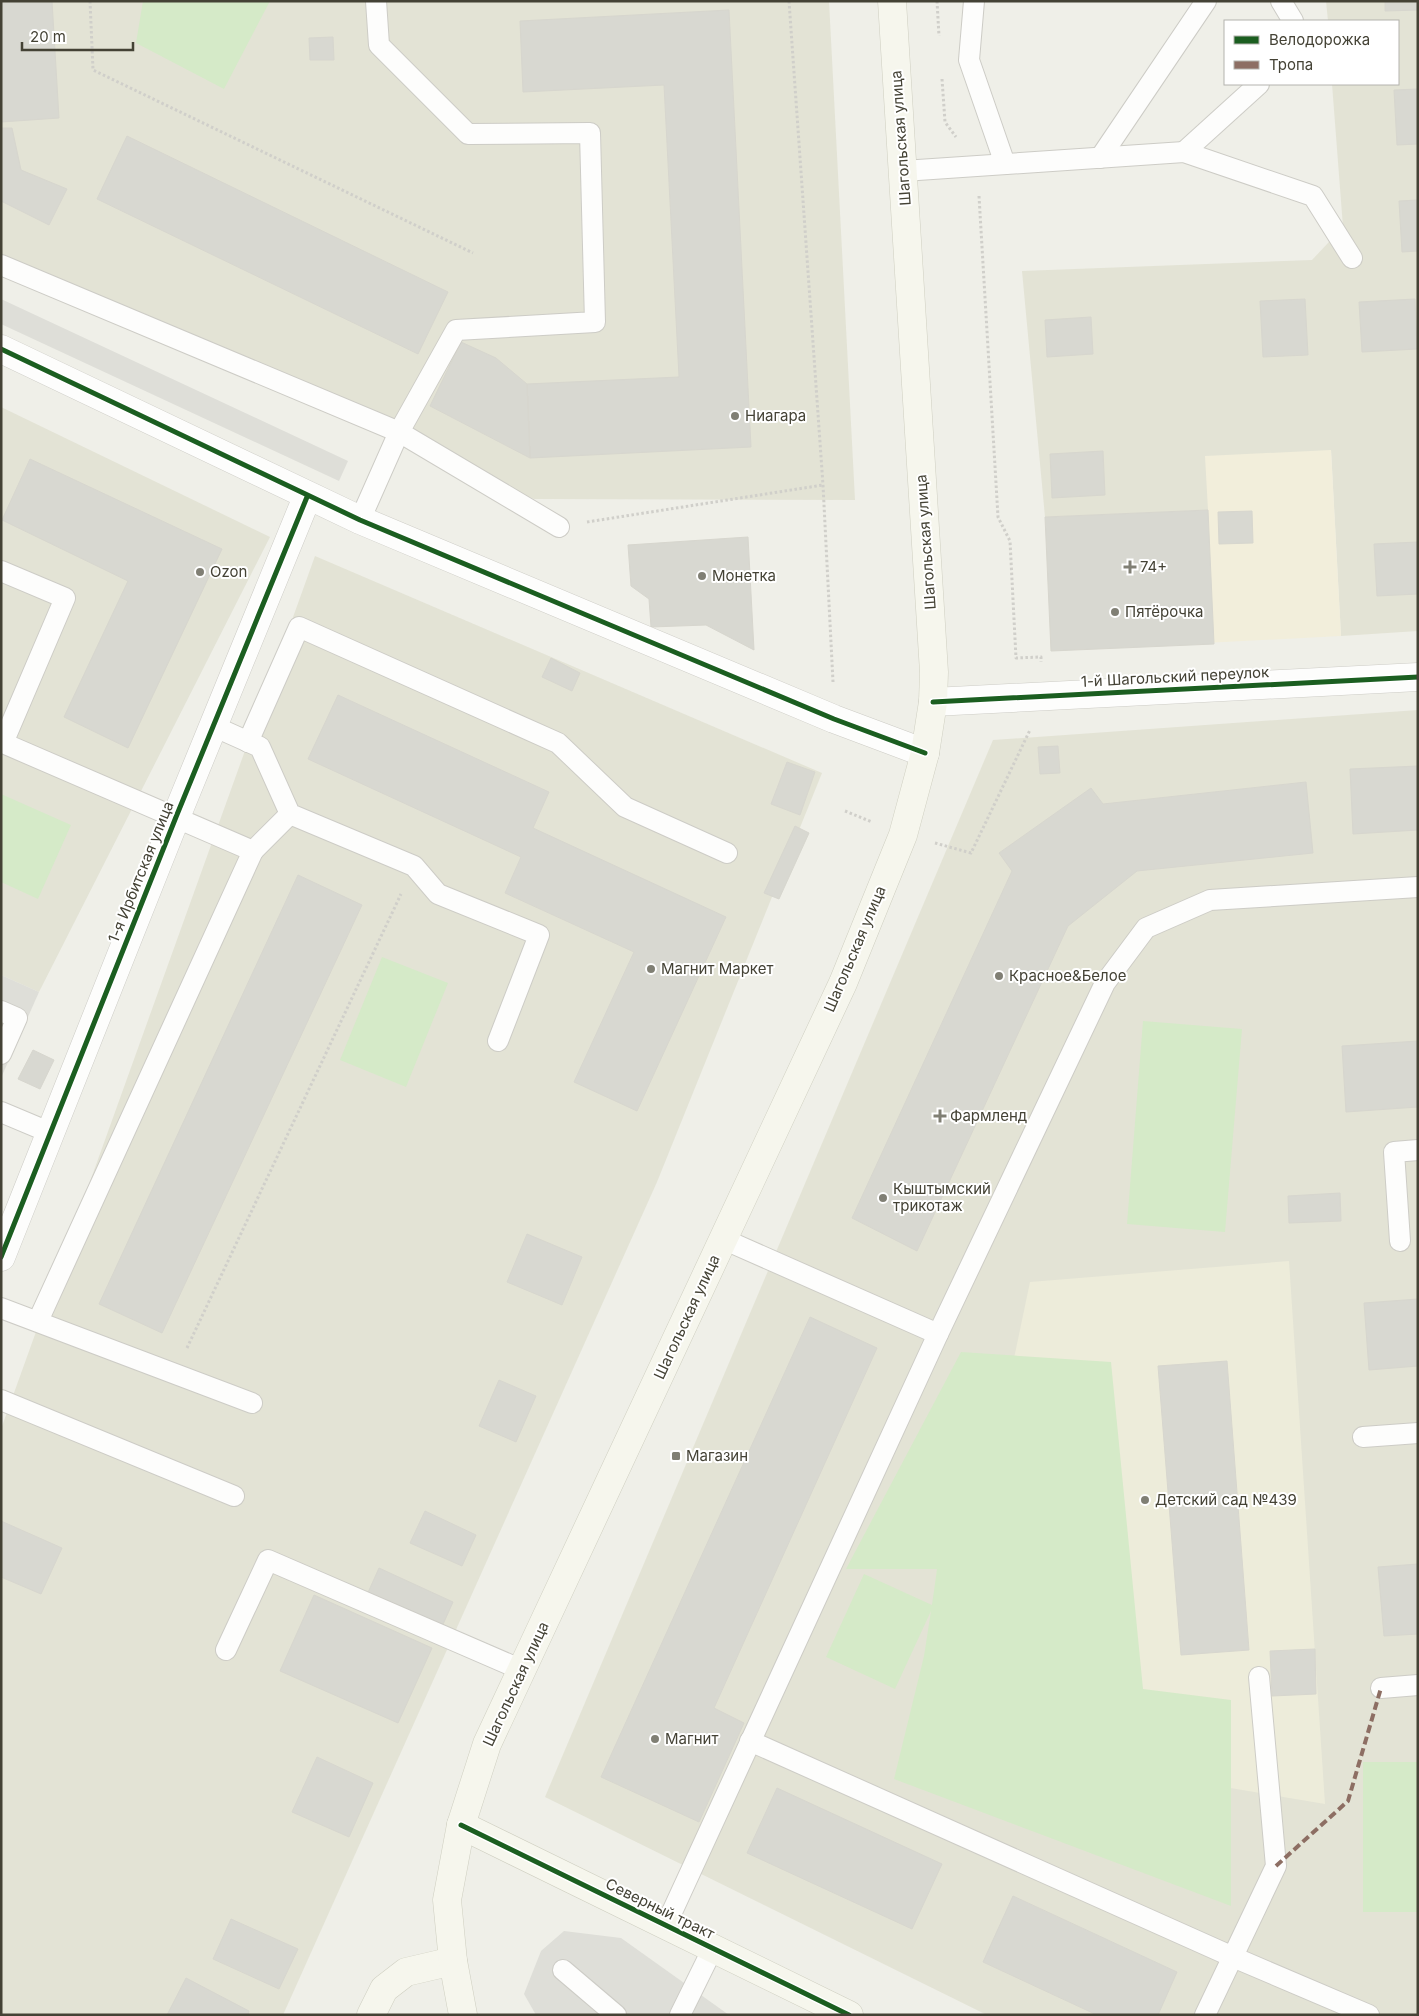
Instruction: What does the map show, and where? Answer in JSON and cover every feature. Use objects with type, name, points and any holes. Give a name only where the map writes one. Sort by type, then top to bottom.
[{"type":"main road","name":"Шагольская улица","points":[[463,2015],[452,1961],[447,1900],[461,1825],[487,1744],[843,983],[903,835],[925,753],[933,702],[934,662],[892,1]]},
{"type":"main road","name":"Северный тракт","points":[[461,1825],[849,2015]]},
{"type":"main road","points":[[371,2015],[384,1989],[406,1972],[452,1961]]},
{"type":"street","points":[[1,349],[307,497],[834,719],[925,753]]},
{"type":"street","name":"1-я Ирбитская улица","points":[[1,1257],[176,817],[307,497]]},
{"type":"street","name":"1-й Шагольский переулок","points":[[933,702],[1418,677]]},
{"type":"lane","points":[[360,520],[399,432],[456,330],[595,322],[590,133],[468,134],[379,45],[376,1]]},
{"type":"lane","points":[[974,1],[969,60],[1005,164]]},
{"type":"lane","points":[[1100,158],[1206,1]]},
{"type":"lane","points":[[1282,1],[1292,20]]},
{"type":"lane","points":[[1184,152],[1258,85]]},
{"type":"lane","points":[[903,171],[1184,152],[1313,196],[1352,258]]},
{"type":"lane","points":[[1,265],[399,432],[559,527]]},
{"type":"lane","points":[[1,571],[65,598],[3,743],[253,851]]},
{"type":"lane","points":[[248,742],[299,628],[558,743],[625,808],[727,853]]},
{"type":"lane","points":[[213,726],[260,747],[290,814],[414,866],[438,894],[539,935],[498,1041]]},
{"type":"lane","points":[[38,1321],[253,851],[290,814]]},
{"type":"lane","points":[[666,1925],[938,1334],[1105,983],[1146,928],[1210,900],[1418,887]]},
{"type":"lane","points":[[1,1011],[17,1018],[1,1054]]},
{"type":"lane","points":[[1,1112],[51,1133]]},
{"type":"lane","points":[[1400,1241],[1394,1152],[1418,1150]]},
{"type":"lane","points":[[723,1240],[938,1334]]},
{"type":"lane","points":[[1,1308],[252,1403]]},
{"type":"lane","points":[[1,1400],[234,1496]]},
{"type":"lane","points":[[1363,1437],[1418,1433]]},
{"type":"lane","points":[[226,1650],[268,1560],[522,1670]]},
{"type":"lane","points":[[1205,2015],[1276,1866],[1259,1677]]},
{"type":"lane","points":[[1381,1688],[1418,1684]]},
{"type":"lane","points":[[750,1741],[1233,1957],[1369,2015]]},
{"type":"lane","points":[[680,2015],[713,1948]]},
{"type":"lane","points":[[563,1970],[616,2015]]},
{"type":"path","points":[[90,1],[94,70],[473,253]]},
{"type":"path","points":[[789,1],[823,485],[834,719]]},
{"type":"path","points":[[937,1],[939,38]]},
{"type":"path","points":[[846,811],[903,835],[971,853],[1046,696],[1041,657],[1016,658],[1010,541],[998,517],[978,166],[945,122],[942,76]]},
{"type":"path","points":[[559,527],[823,485]]},
{"type":"path","points":[[176,1374],[414,866]]},
{"type":"shaded area","points":[[1,1],[829,1],[855,500],[534,499],[1,268]]},
{"type":"shaded area","points":[[1326,1],[1418,1],[1418,631],[1341,636],[1331,450],[1208,510],[1045,517],[1022,271],[1312,260],[1343,227],[1332,85],[1399,85],[1399,20],[1328,20]]},
{"type":"shaded area","points":[[1,299],[348,461],[339,481],[1,324]]},
{"type":"shaded area","points":[[1,407],[270,537],[39,992],[1,975]]},
{"type":"shaded area","points":[[1331,450],[1341,636],[1051,651],[1045,517],[1208,510],[1205,456]]},
{"type":"shaded area","points":[[315,556],[822,773],[657,1182],[283,2015],[1,2015],[1,1429]]},
{"type":"shaded area","points":[[1418,710],[1418,2015],[987,2015],[545,1797],[993,740]]},
{"type":"shaded area","points":[[1,975],[39,992],[1,1078]]},
{"type":"shaded area","name":"Детский сад №439","points":[[1289,1261],[1325,1804],[1029,1754],[939,1717],[1030,1282]]},
{"type":"shaded area","points":[[564,1931],[621,1938],[729,2015],[536,2015],[524,1994],[541,1951]]},
{"type":"green space","points":[[143,1],[270,1],[224,89],[136,43]]},
{"type":"green space","points":[[1,794],[71,825],[38,899],[1,882]]},
{"type":"green space","points":[[382,957],[448,983],[406,1087],[340,1060]]},
{"type":"green space","points":[[1143,1021],[1242,1029],[1225,1232],[1127,1224]]},
{"type":"green space","points":[[961,1352],[1111,1362],[1143,1689],[1231,1700],[1231,1906],[894,1779],[924,1656],[931,1611],[895,1689],[826,1657],[864,1574],[932,1605],[937,1569],[846,1569]]},
{"type":"green space","points":[[1363,1762],[1418,1762],[1418,1912],[1363,1912]]},
{"type":"building","points":[[1,1],[52,1],[59,118],[1,122]]},
{"type":"building","points":[[1385,1],[1418,1],[1418,10],[1385,11]]},
{"type":"building","points":[[729,10],[751,447],[530,458],[527,384],[679,377],[664,85],[523,92],[520,21]]},
{"type":"building","points":[[333,37],[334,60],[310,60],[309,38]]},
{"type":"building","points":[[1418,89],[1418,144],[1397,145],[1394,90]]},
{"type":"building","points":[[1,128],[12,128],[21,170],[67,189],[49,225],[1,201]]},
{"type":"building","points":[[127,136],[448,292],[418,354],[97,199]]},
{"type":"building","points":[[1418,200],[1418,251],[1402,252],[1399,201]]},
{"type":"building","points":[[1305,299],[1308,355],[1263,357],[1260,301]]},
{"type":"building","points":[[1415,299],[1417,349],[1362,352],[1359,302]]},
{"type":"building","points":[[1091,317],[1093,354],[1047,357],[1045,320]]},
{"type":"building","points":[[461,342],[496,358],[527,384],[530,458],[430,406]]},
{"type":"building","points":[[1103,451],[1105,495],[1052,498],[1050,454]]},
{"type":"building","points":[[30,459],[222,549],[128,748],[64,717],[128,581],[2,520]]},
{"type":"building","points":[[1208,510],[1214,644],[1051,651],[1045,517]]},
{"type":"building","points":[[1252,511],[1253,543],[1219,544],[1218,512]]},
{"type":"building","points":[[748,537],[754,650],[706,625],[651,627],[649,599],[631,586],[628,545]]},
{"type":"building","points":[[1418,542],[1418,594],[1377,596],[1374,544]]},
{"type":"building","points":[[551,658],[580,673],[572,691],[542,677]]},
{"type":"building","points":[[338,695],[549,792],[533,828],[726,917],[637,1111],[574,1082],[634,952],[505,893],[521,857],[308,759]]},
{"type":"building","points":[[1058,746],[1060,773],[1040,774],[1038,747]]},
{"type":"building","points":[[787,762],[815,772],[800,815],[771,804]]},
{"type":"building","points":[[1418,766],[1418,830],[1353,834],[1350,769]]},
{"type":"building","points":[[1306,782],[1313,853],[1137,871],[1068,926],[917,1251],[852,1218],[1012,871],[999,853],[1091,788],[1103,804]]},
{"type":"building","points":[[795,826],[809,833],[779,899],[764,893]]},
{"type":"building","points":[[298,875],[362,905],[162,1333],[99,1304]]},
{"type":"building","points":[[1418,1041],[1418,1107],[1346,1112],[1342,1046]]},
{"type":"building","points":[[33,1050],[54,1060],[40,1089],[18,1079]]},
{"type":"building","points":[[1340,1193],[1341,1221],[1289,1223],[1288,1196]]},
{"type":"building","points":[[527,1234],[582,1257],[562,1305],[507,1282]]},
{"type":"building","points":[[1418,1299],[1418,1366],[1369,1370],[1364,1303]]},
{"type":"building","points":[[810,1317],[877,1348],[714,1708],[744,1723],[699,1822],[601,1777]]},
{"type":"building","points":[[1227,1361],[1249,1650],[1181,1655],[1158,1366]]},
{"type":"building","points":[[499,1380],[536,1396],[516,1442],[479,1426]]},
{"type":"building","points":[[425,1511],[476,1535],[462,1566],[410,1543]]},
{"type":"building","points":[[1,1521],[62,1548],[41,1594],[1,1577]]},
{"type":"building","points":[[1418,1564],[1418,1634],[1384,1636],[1378,1567]]},
{"type":"building","points":[[379,1568],[453,1602],[440,1631],[366,1597]]},
{"type":"building","points":[[314,1595],[432,1648],[398,1723],[280,1671]]},
{"type":"building","points":[[1315,1649],[1316,1694],[1272,1696],[1270,1651]]},
{"type":"building","points":[[317,1757],[373,1783],[349,1837],[292,1812]]},
{"type":"building","points":[[777,1788],[942,1864],[912,1929],[747,1853]]},
{"type":"building","points":[[1013,1896],[1177,1972],[1158,2015],[1097,2015],[983,1962]]},
{"type":"building","points":[[231,1919],[298,1949],[279,1989],[213,1959]]},
{"type":"building","points":[[186,1978],[249,2011],[248,2015],[167,2015]]},
{"type":"marked path","points":[[1276,1866],[1348,1801],[1381,1688]]},
{"type":"cycle path","points":[[1,349],[360,520],[834,719],[925,753]]},
{"type":"cycle path","points":[[1,1257],[176,817],[307,497]]},
{"type":"cycle path","points":[[933,702],[1418,677]]},
{"type":"cycle path","points":[[461,1825],[849,2015]]},
{"type":"place","name":"Ниагара","points":[[735,416]]},
{"type":"place","name":"74+","points":[[1130,567]]},
{"type":"place","name":"Ozon","points":[[200,572]]},
{"type":"place","name":"Монетка","points":[[702,576]]},
{"type":"place","name":"Пятёрочка","points":[[1115,612]]},
{"type":"place","name":"Магнит Маркет","points":[[651,969]]},
{"type":"place","name":"Красное&Белое","points":[[999,976]]},
{"type":"place","name":"Фармленд","points":[[940,1116]]},
{"type":"place","name":"Кыштымский трикотаж","points":[[883,1198]]},
{"type":"place","name":"Магазин","points":[[676,1456]]},
{"type":"place","name":"Детский сад №439","points":[[1145,1500]]},
{"type":"place","name":"Магнит","points":[[655,1739]]}]
